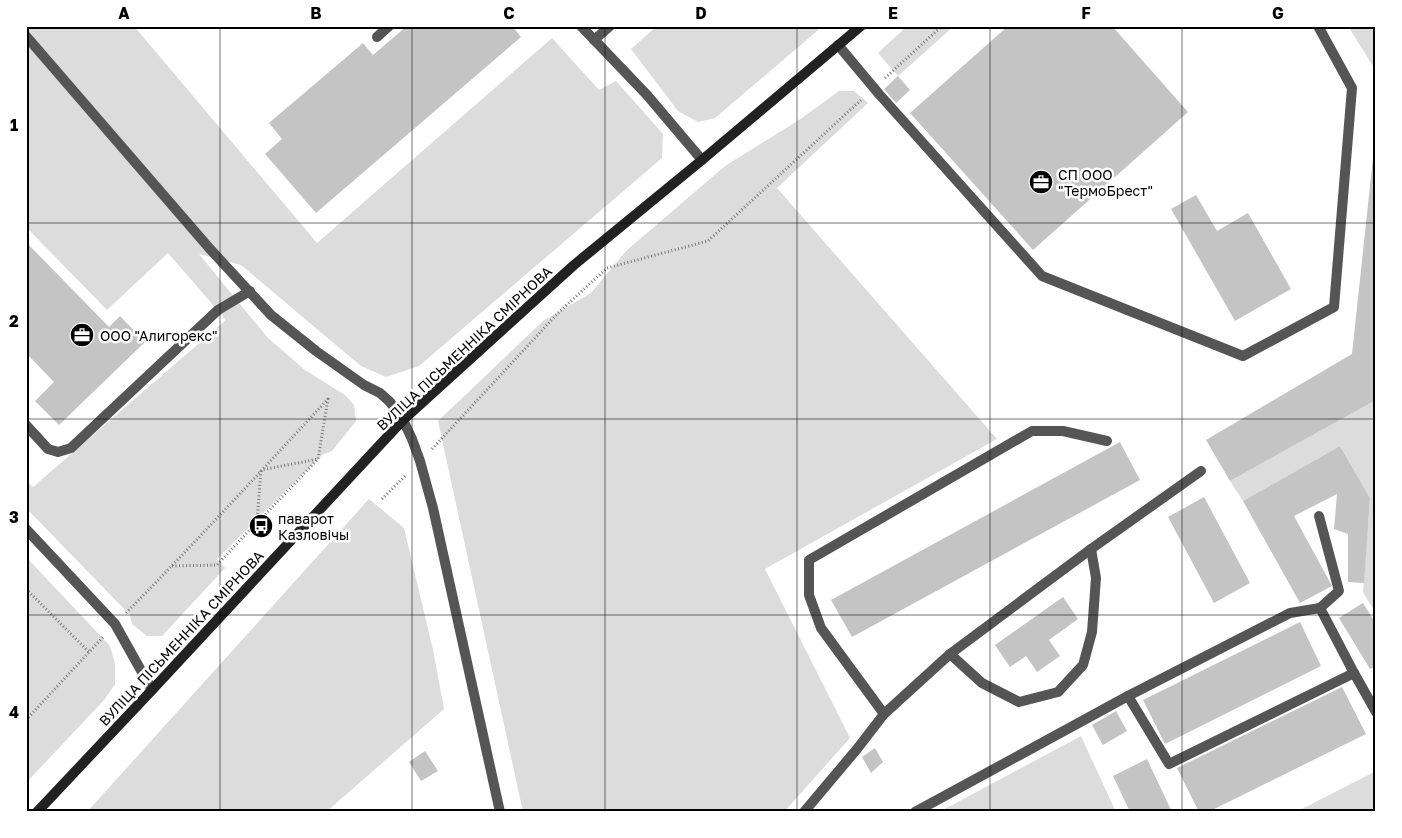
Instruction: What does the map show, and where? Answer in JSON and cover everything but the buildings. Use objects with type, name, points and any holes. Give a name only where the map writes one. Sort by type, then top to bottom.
[{"type":"main road","name":"ВУЛІЦА ПІСЬМЕННІКА СМІРНОВА","points":[[37,812],[403,420],[574,265],[861,26]]},
{"type":"street","points":[[377,37],[389,26]]},
{"type":"street","points":[[581,26],[647,95],[702,160]]},
{"type":"street","points":[[594,40],[610,26]]},
{"type":"street","points":[[838,45],[1042,276],[1243,356],[1334,307],[1352,88],[1318,26]]},
{"type":"street","points":[[26,36],[204,241],[271,314],[316,351],[364,385],[380,393],[390,402],[403,420],[420,461],[433,508],[500,812]]},
{"type":"street","points":[[26,425],[48,449],[58,452],[71,448],[218,310],[250,291]]},
{"type":"street","points":[[884,714],[821,628],[809,595],[810,560],[1032,431],[1063,432],[1107,441]]},
{"type":"street","points":[[804,812],[884,714],[950,654],[1201,471]]},
{"type":"street","points":[[915,812],[1128,696],[1290,613],[1320,608],[1339,591],[1319,516]]},
{"type":"street","points":[[26,529],[115,624],[152,690]]},
{"type":"street","points":[[950,654],[982,683],[1019,702],[1058,692],[1083,665],[1092,632],[1096,578],[1091,550]]},
{"type":"street","points":[[1320,608],[1376,712]]},
{"type":"street","points":[[1128,696],[1169,764],[1354,673]]},
{"type":"path","points":[[382,499],[559,312],[607,268],[708,241],[942,26]]},
{"type":"path","points":[[26,720],[328,399],[318,459],[218,565],[172,566]]},
{"type":"path","points":[[262,470],[318,459]]},
{"type":"path","points":[[257,522],[262,470]]},
{"type":"path","points":[[26,588],[89,652]]},
{"type":"shaded area","points":[[26,26],[134,26],[317,243],[552,38],[599,90],[616,81],[663,134],[662,158],[419,366],[386,377],[361,366],[241,265],[199,254],[268,338],[305,370],[345,395],[354,405],[356,421],[332,451],[322,455],[217,559],[225,568],[162,636],[147,636],[132,624],[130,615],[26,508],[26,480],[33,487],[226,320],[168,253],[107,310],[26,227]]},
{"type":"shaded area","points":[[657,26],[823,26],[715,118],[698,122],[678,111],[631,49]]},
{"type":"shaded area","points":[[907,26],[954,26],[898,76],[878,53]]},
{"type":"shaded area","points":[[1348,26],[1376,26],[1376,71]]},
{"type":"shaded area","points":[[839,91],[854,91],[868,103],[777,188],[997,439],[765,569],[850,738],[784,812],[523,812],[438,421],[543,321],[591,293],[626,251],[725,166],[799,120]]},
{"type":"shaded area","points":[[1376,400],[1376,614],[1363,592],[1370,498],[1340,446],[1243,501],[1230,481]]},
{"type":"shaded area","points":[[369,499],[404,528],[433,650],[444,709],[326,812],[87,812]]},
{"type":"shaded area","points":[[26,557],[110,646],[115,663],[115,684],[104,700],[26,783]]},
{"type":"shaded area","points":[[1081,736],[1116,812],[939,812]]},
{"type":"shaded area","points":[[1376,771],[1376,812],[1296,812]]},
{"type":"place","name":"СП ООО \"ТермоБрест\"","points":[[1041,182]]},
{"type":"place","name":"ООО \"Алигорекс\"","points":[[82,335]]},
{"type":"place","name":"паварот Казловічы","points":[[261,526]]}]
